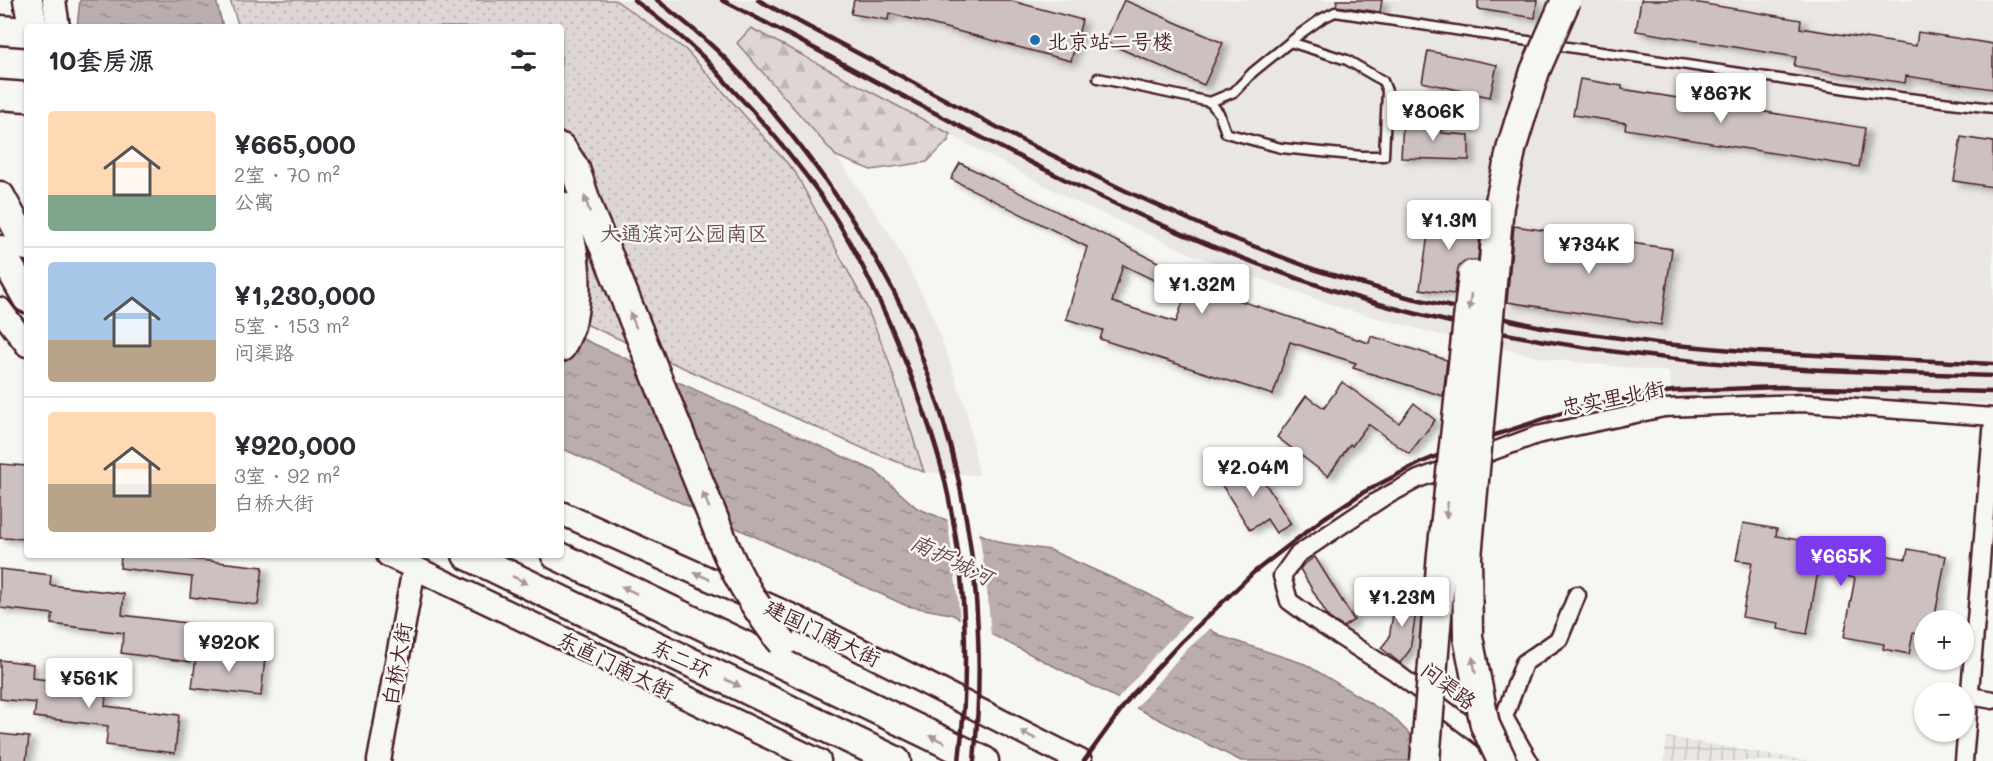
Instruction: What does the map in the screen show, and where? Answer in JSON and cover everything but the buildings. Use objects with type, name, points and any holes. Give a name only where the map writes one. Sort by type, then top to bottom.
[{"type":"highway","points":[[28,0],[32,24]]},
{"type":"highway","points":[[1425,761],[1461,371],[1482,202],[1495,141],[1511,88],[1548,0]]},
{"type":"highway","points":[[1502,761],[1485,725],[1468,637],[1467,557],[1499,206],[1512,146],[1535,71],[1566,0]]},
{"type":"highway","points":[[0,30],[24,32]]},
{"type":"highway","points":[[0,95],[24,97]]},
{"type":"highway","points":[[564,152],[575,169],[590,214],[742,584],[760,615],[783,643],[890,716]]},
{"type":"highway","points":[[0,196],[24,240]]},
{"type":"highway","points":[[564,214],[569,228],[574,262],[575,293],[570,326],[564,340]]},
{"type":"highway","points":[[0,250],[24,293]]},
{"type":"highway","name":"东二环","points":[[473,558],[896,761]]},
{"type":"highway","name":"东二环","points":[[562,558],[984,761]]},
{"type":"street","points":[[54,0],[58,24]]},
{"type":"street","points":[[1,316],[24,342]]},
{"type":"street","name":"忠实里北街","points":[[1282,576],[1297,555],[1379,500],[1418,479],[1537,435],[1664,408],[1804,403],[1993,418]]},
{"type":"street","points":[[1971,682],[1993,418]]},
{"type":"street","name":"建国门南大街","points":[[564,514],[797,618],[1080,761]]},
{"type":"street","points":[[394,558],[414,567]]},
{"type":"street","name":"白桥大街","points":[[379,761],[414,567]]},
{"type":"street","name":"东直门南大街","points":[[414,567],[819,761]]},
{"type":"street","name":"问渠路","points":[[1282,576],[1289,601],[1323,626],[1395,672],[1513,761]]},
{"type":"street","points":[[1529,761],[1504,717],[1524,663],[1558,639],[1576,595]]},
{"type":"street","points":[[1974,697],[1993,700]]},
{"type":"street","points":[[1964,761],[1966,742]]},
{"type":"lane","points":[[1098,78],[1210,102],[1234,92],[1253,72],[1290,42],[1321,19],[1335,12],[1900,97],[1993,108]]},
{"type":"lane","points":[[1210,102],[1218,113],[1226,134],[1281,148],[1384,156],[1388,91],[1383,81],[1347,60],[1290,42]]},
{"type":"shaded area","points":[[615,0],[1993,0],[1993,404],[1794,396],[1673,400],[1669,372],[1549,359],[1433,333],[1341,308],[1196,256],[1074,201],[751,28],[737,43],[836,156],[893,239],[931,311],[966,408],[979,475],[924,472],[887,356],[686,50]]},
{"type":"shaded area","points":[[1667,737],[1810,761],[1664,761]]},
{"type":"green space","name":"大通滨河公园南区","points":[[230,0],[615,0],[686,50],[795,172],[865,303],[887,356],[924,472],[869,451],[564,314],[564,24],[238,24]]},
{"type":"green space","points":[[751,28],[950,134],[949,140],[927,162],[871,170],[836,156],[737,43]]},
{"type":"water","points":[[80,0],[216,0],[222,24],[77,24]]},
{"type":"water","name":"南护城河","points":[[564,330],[875,471],[917,508],[1002,543],[1050,550],[1148,594],[1223,637],[1305,664],[1393,717],[1436,761],[1241,761],[951,614],[907,606],[564,449]]},
{"type":"pier","points":[[947,517],[979,530],[991,638],[960,622]]},
{"type":"pier","points":[[1193,616],[1212,627],[1183,653],[1134,710],[1116,701],[1156,654]]},
{"type":"railway","points":[[634,0],[677,33],[705,59],[767,127],[800,168],[832,212],[852,247],[895,336],[922,406],[939,459],[957,547],[965,654],[959,761]]},
{"type":"railway","points":[[657,0],[703,37],[729,63],[758,94],[804,151],[839,199],[871,250],[912,330],[944,424],[966,518],[973,566],[979,663],[974,761]]},
{"type":"railway","points":[[722,0],[1049,172],[1132,211],[1216,248],[1302,280],[1390,307],[1519,336],[1692,361],[1864,372],[1993,376]]},
{"type":"railway","points":[[758,0],[1025,142],[1126,191],[1219,233],[1316,270],[1407,297],[1546,328],[1664,344],[1756,352],[1993,364]]},
{"type":"railway","points":[[1084,761],[1131,696],[1181,642],[1253,573],[1324,518],[1364,492],[1420,463],[1461,446],[1584,406],[1673,391],[1779,387],[1993,392]]},
{"type":"place","name":"北京站二号楼","points":[[1035,40]]}]
